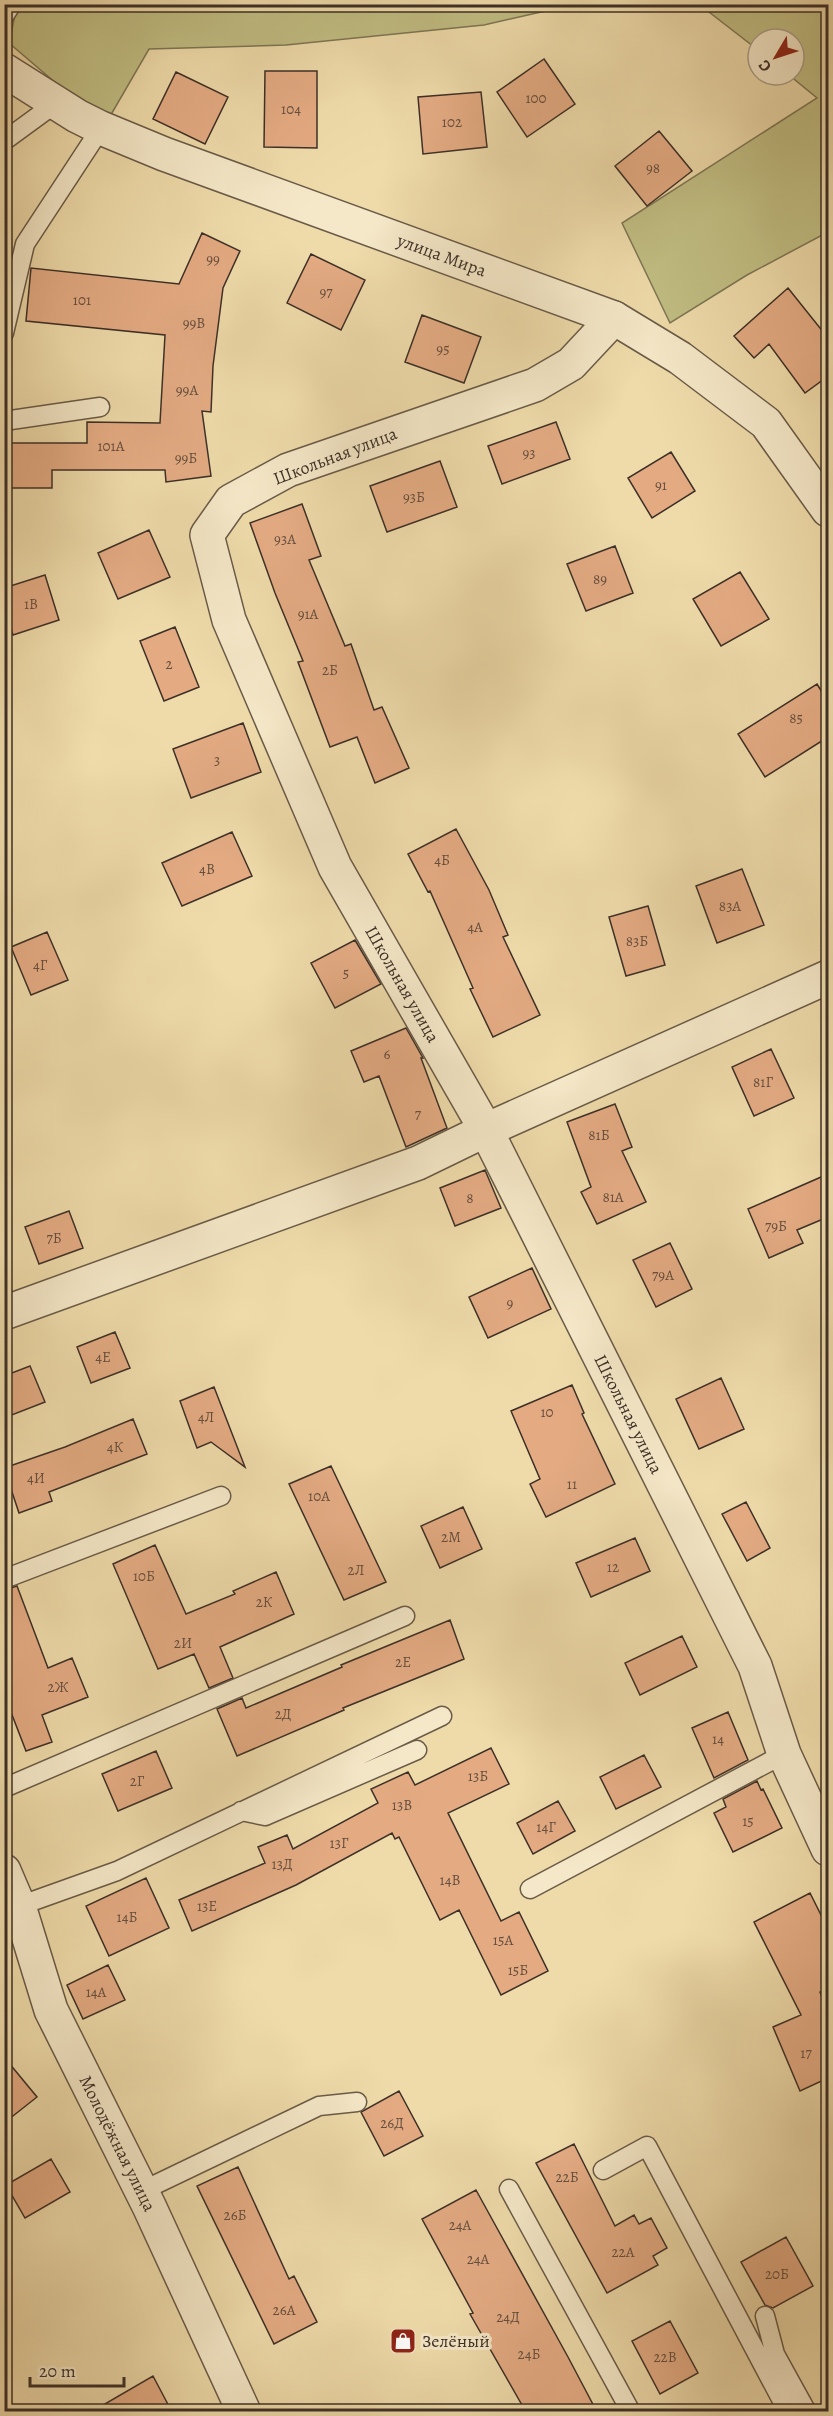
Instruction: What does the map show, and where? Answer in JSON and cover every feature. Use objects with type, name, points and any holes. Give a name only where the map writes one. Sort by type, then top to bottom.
[{"type":"street","name":"улица Мира","points":[[4,70],[101,128],[164,154],[614,318],[680,358],[766,423],[828,510]]},
{"type":"street","name":"Школьная улица","points":[[614,318],[571,364],[535,386],[288,470],[231,501],[207,535],[229,620],[335,867],[486,1130],[755,1666],[783,1754],[828,1850]]},
{"type":"street","points":[[4,1313],[418,1163],[486,1130],[828,977]]},
{"type":"street","name":"Молодёжная улица","points":[[4,1871],[19,1906],[51,2010],[142,2191],[244,2412]]},
{"type":"lane","points":[[4,16],[12,4]]},
{"type":"lane","points":[[4,141],[56,103]]},
{"type":"lane","points":[[4,333],[25,244],[101,128]]},
{"type":"lane","points":[[4,421],[100,407]]},
{"type":"lane","points":[[4,1579],[221,1496]]},
{"type":"lane","points":[[4,1788],[405,1616]]},
{"type":"lane","points":[[19,1906],[117,1871],[442,1716]]},
{"type":"lane","points":[[242,1812],[265,1816],[417,1750]]},
{"type":"lane","points":[[530,1890],[783,1754]]},
{"type":"lane","points":[[142,2191],[319,2106],[357,2102]]},
{"type":"lane","points":[[603,2170],[647,2146],[788,2412]]},
{"type":"lane","points":[[509,2189],[631,2412]]},
{"type":"lane","points":[[765,2316],[775,2354],[807,2412]]},
{"type":"shaded area","points":[[17,5],[572,5],[484,25],[286,45],[149,49],[105,125],[9,43]]},
{"type":"shaded area","points":[[700,5],[828,5],[828,232],[747,275],[670,323],[622,223],[817,98],[804,87],[806,87],[806,27],[746,27],[746,41]]},
{"type":"building","points":[[544,59],[575,104],[527,137],[497,92]]},
{"type":"building","points":[[265,71],[317,71],[317,148],[264,147]]},
{"type":"building","points":[[176,72],[228,97],[205,144],[153,119]]},
{"type":"building","points":[[481,92],[487,147],[423,154],[418,97]]},
{"type":"building","points":[[659,131],[692,171],[647,206],[615,166]]},
{"type":"building","points":[[202,233],[240,251],[223,288],[213,366],[211,412],[202,411],[211,476],[166,482],[165,470],[52,470],[52,488],[4,488],[4,443],[87,443],[87,422],[160,423],[165,335],[26,321],[31,268],[179,284]]},
{"type":"building","points":[[311,254],[365,280],[341,330],[287,303]]},
{"type":"building","points":[[788,288],[828,338],[828,376],[805,393],[769,344],[754,358],[734,336]]},
{"type":"building","points":[[422,315],[481,337],[464,383],[405,362]]},
{"type":"building","points":[[556,422],[570,459],[502,484],[488,446]]},
{"type":"building","points":[[671,452],[695,491],[652,518],[628,478]]},
{"type":"building","points":[[440,461],[457,507],[387,532],[370,486]]},
{"type":"building","points":[[302,504],[321,556],[309,560],[345,646],[351,644],[374,710],[382,707],[409,768],[375,783],[357,737],[330,747],[298,662],[303,661],[250,523]]},
{"type":"building","points":[[149,530],[170,577],[118,599],[98,553]]},
{"type":"building","points":[[615,546],[633,593],[586,611],[567,564]]},
{"type":"building","points":[[740,572],[769,619],[721,646],[693,599]]},
{"type":"building","points":[[45,575],[59,620],[13,635],[4,607],[4,588]]},
{"type":"building","points":[[175,627],[199,687],[164,701],[140,641]]},
{"type":"building","points":[[817,684],[828,702],[828,737],[765,777],[738,734]]},
{"type":"building","points":[[243,723],[261,772],[191,798],[173,749]]},
{"type":"building","points":[[456,829],[489,890],[508,935],[503,937],[540,1015],[493,1037],[470,989],[473,988],[430,891],[428,892],[408,854]]},
{"type":"building","points":[[232,832],[252,876],[182,906],[162,863]]},
{"type":"building","points":[[742,869],[764,925],[717,943],[696,886]]},
{"type":"building","points":[[648,906],[665,965],[626,976],[609,917]]},
{"type":"building","points":[[47,932],[68,980],[31,995],[11,947]]},
{"type":"building","points":[[355,940],[381,984],[335,1008],[311,963]]},
{"type":"building","points":[[406,1028],[423,1058],[421,1058],[447,1128],[406,1147],[379,1076],[364,1082],[351,1051]]},
{"type":"building","points":[[771,1049],[794,1098],[754,1116],[732,1067]]},
{"type":"building","points":[[615,1104],[632,1147],[622,1151],[646,1202],[597,1224],[581,1192],[591,1187],[567,1122]]},
{"type":"building","points":[[485,1170],[501,1208],[455,1226],[440,1188]]},
{"type":"building","points":[[828,1174],[828,1217],[797,1230],[803,1243],[769,1258],[748,1209]]},
{"type":"building","points":[[69,1211],[83,1248],[39,1264],[25,1227]]},
{"type":"building","points":[[670,1243],[692,1289],[656,1307],[633,1260]]},
{"type":"building","points":[[532,1268],[551,1309],[488,1338],[469,1297]]},
{"type":"building","points":[[115,1332],[130,1368],[91,1383],[77,1347]]},
{"type":"building","points":[[30,1366],[45,1402],[4,1418],[4,1376]]},
{"type":"building","points":[[721,1378],[744,1429],[699,1449],[676,1399]]},
{"type":"building","points":[[572,1385],[584,1413],[582,1414],[615,1484],[546,1517],[530,1484],[540,1479],[511,1411]]},
{"type":"building","points":[[214,1387],[245,1467],[211,1442],[197,1448],[180,1401]]},
{"type":"building","points":[[133,1419],[147,1454],[49,1492],[52,1501],[19,1513],[4,1468],[65,1447]]},
{"type":"building","points":[[331,1466],[386,1582],[344,1600],[289,1484]]},
{"type":"building","points":[[746,1502],[770,1548],[747,1561],[722,1514]]},
{"type":"building","points":[[463,1507],[482,1549],[440,1568],[421,1526]]},
{"type":"building","points":[[635,1538],[650,1571],[591,1597],[576,1563]]},
{"type":"building","points":[[155,1545],[186,1614],[235,1594],[233,1591],[276,1572],[294,1614],[220,1647],[233,1678],[209,1688],[194,1654],[158,1669],[113,1564]]},
{"type":"building","points":[[17,1586],[48,1668],[72,1658],[88,1697],[42,1715],[52,1742],[26,1751],[4,1694],[4,1590]]},
{"type":"building","points":[[450,1620],[464,1659],[343,1708],[344,1710],[237,1756],[217,1709],[242,1698],[246,1708],[342,1667],[341,1665]]},
{"type":"building","points":[[682,1636],[697,1667],[640,1695],[625,1663]]},
{"type":"building","points":[[728,1712],[748,1760],[714,1778],[692,1728]]},
{"type":"building","points":[[491,1748],[509,1784],[448,1813],[501,1921],[519,1912],[548,1971],[501,1995],[459,1910],[440,1920],[399,1837],[395,1839],[392,1833],[296,1885],[192,1931],[179,1900],[265,1863],[258,1847],[287,1835],[293,1849],[378,1803],[371,1789],[408,1772],[415,1785]]},
{"type":"building","points":[[156,1751],[172,1788],[118,1811],[102,1774]]},
{"type":"building","points":[[644,1755],[661,1787],[616,1809],[600,1777]]},
{"type":"building","points":[[757,1781],[782,1828],[733,1852],[714,1813],[726,1807],[723,1799]]},
{"type":"building","points":[[558,1801],[575,1831],[533,1854],[517,1823]]},
{"type":"building","points":[[146,1878],[169,1928],[109,1956],[86,1906]]},
{"type":"building","points":[[810,1893],[828,1929],[828,1988],[820,1992],[825,2004],[828,2003],[828,2078],[800,2091],[773,2027],[801,2015],[754,1922]]},
{"type":"building","points":[[108,1965],[125,2000],[83,2019],[67,1985]]},
{"type":"building","points":[[4,2057],[37,2097],[4,2123]]},
{"type":"building","points":[[399,2091],[423,2136],[384,2156],[361,2112]]},
{"type":"building","points":[[574,2144],[615,2226],[634,2215],[639,2224],[651,2218],[667,2248],[653,2256],[658,2265],[607,2293],[536,2163]]},
{"type":"building","points":[[51,2159],[70,2192],[25,2218],[6,2185]]},
{"type":"building","points":[[238,2167],[289,2279],[294,2276],[317,2322],[274,2344],[197,2186]]},
{"type":"building","points":[[476,2190],[597,2412],[526,2412],[470,2314],[473,2313],[422,2219]]},
{"type":"building","points":[[786,2237],[813,2286],[773,2308],[765,2305],[741,2262]]},
{"type":"building","points":[[670,2321],[698,2373],[660,2394],[632,2341]]},
{"type":"building","points":[[153,2376],[172,2412],[91,2412]]},
{"type":"place","name":"Зелёный","points":[[403,2341]]}]
